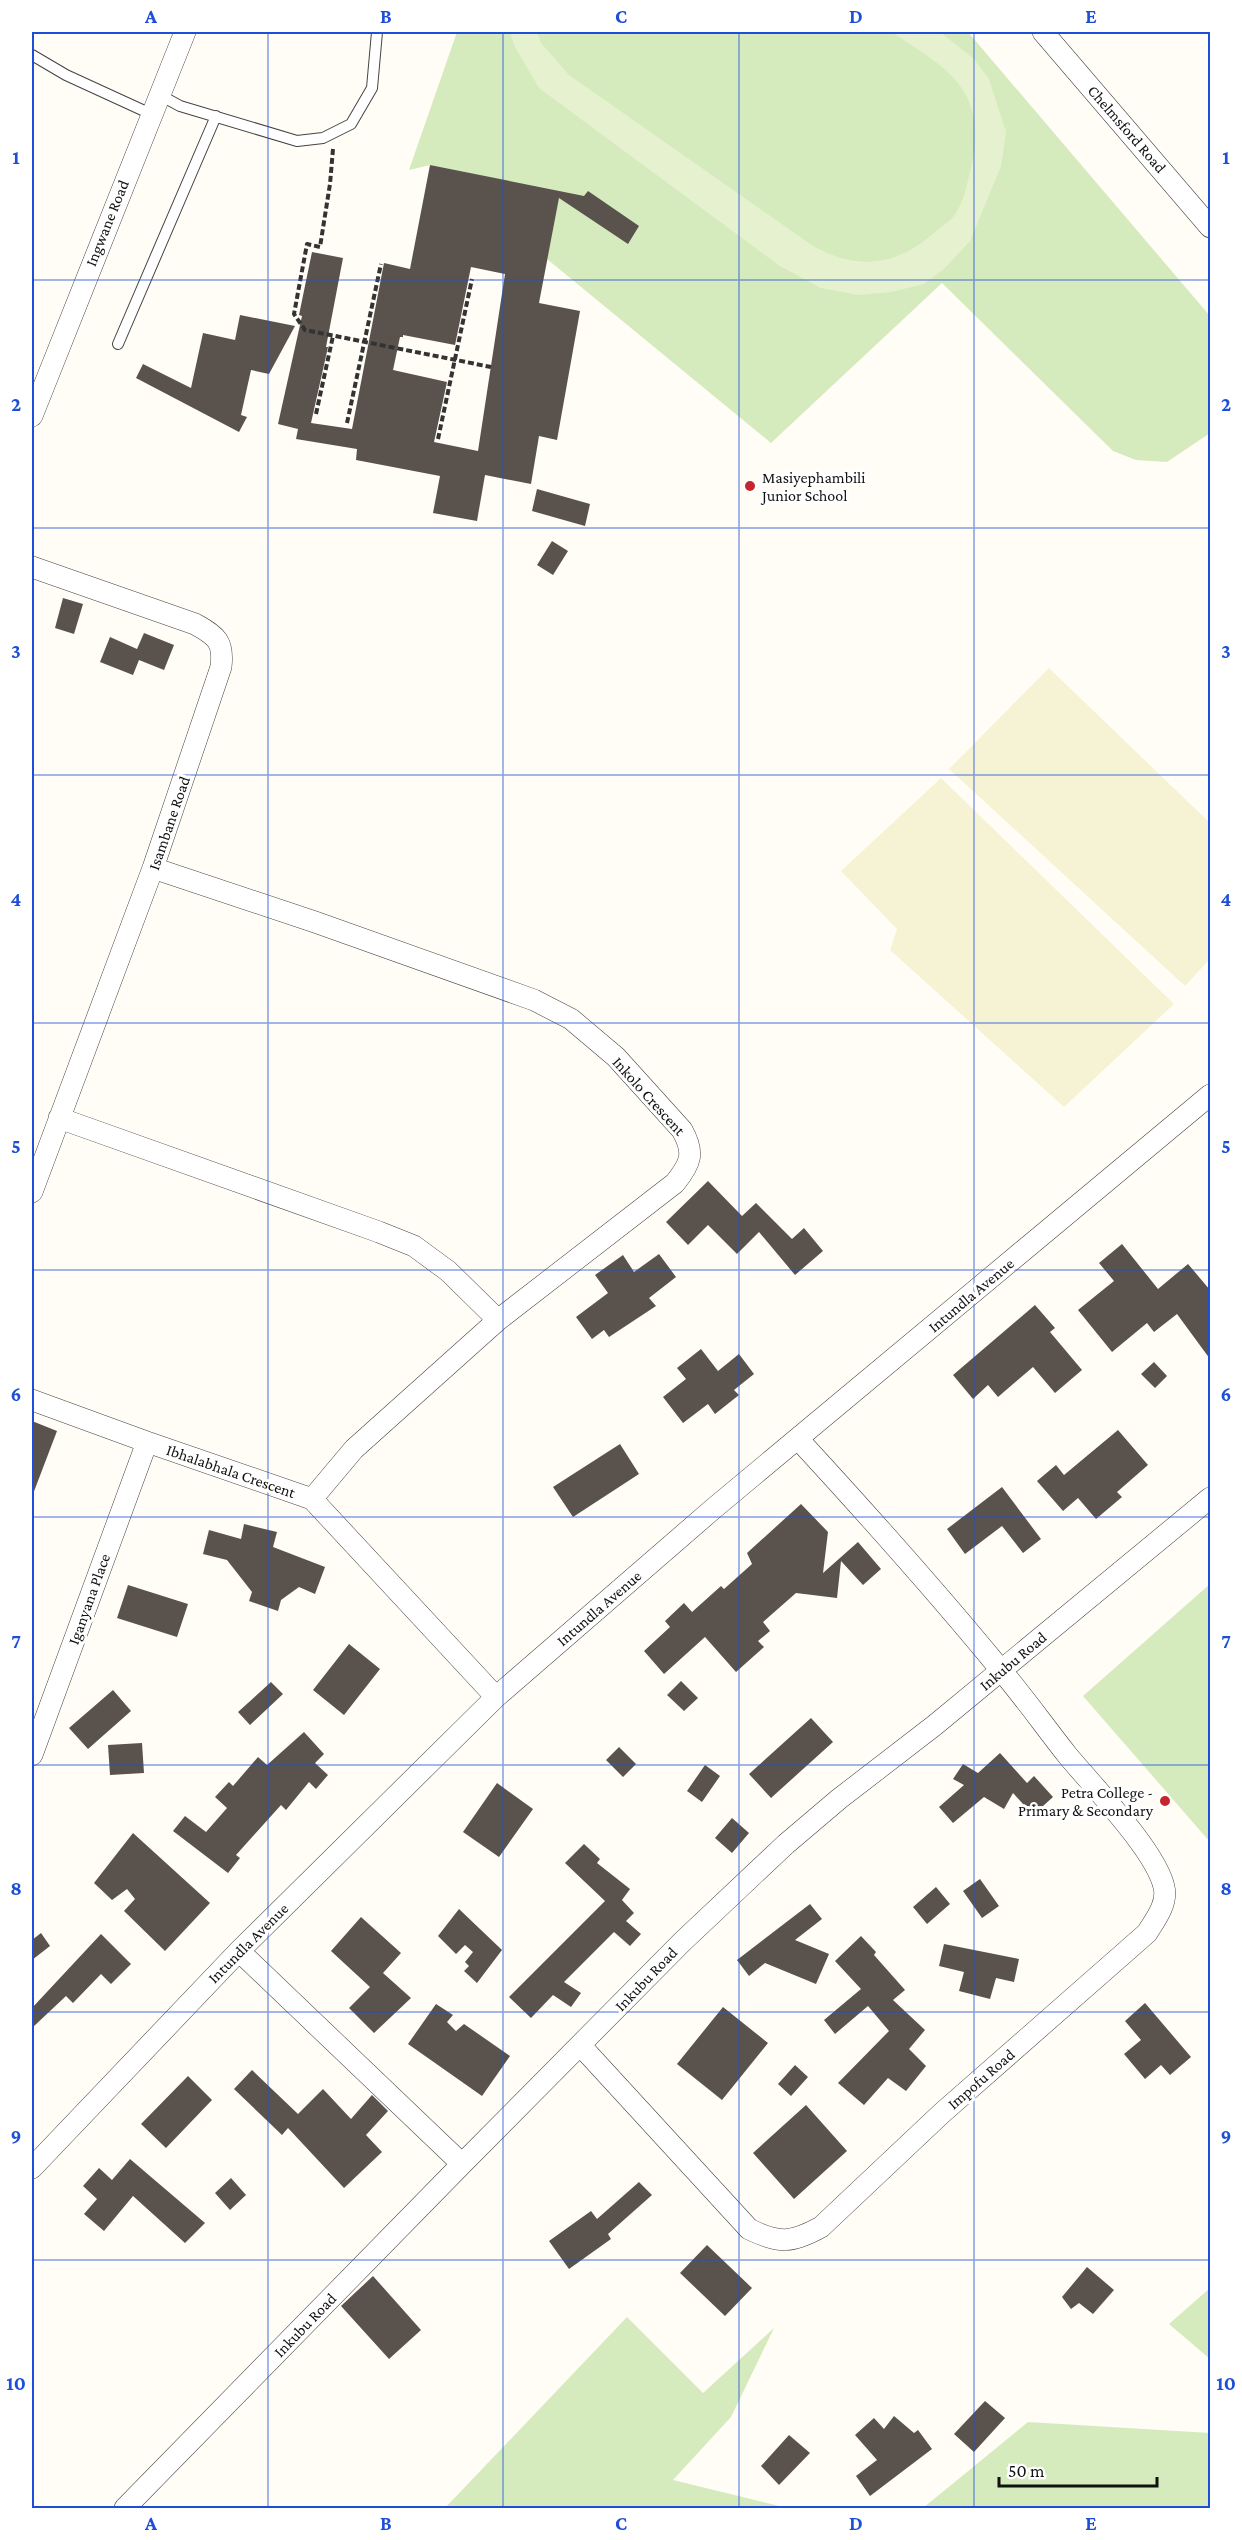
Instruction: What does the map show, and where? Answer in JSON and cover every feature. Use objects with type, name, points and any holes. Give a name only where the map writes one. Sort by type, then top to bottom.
[{"type":"street","name":"Ingwane Road","points":[[33,408],[185,32]]},
{"type":"street","name":"Chelmsford Road","points":[[1043,32],[1210,227]]},
{"type":"street","name":"Isambane Road","points":[[32,567],[195,624],[210,632],[218,641],[223,652],[221,667],[153,868],[32,1192]]},
{"type":"street","name":"Inkolo Crescent","points":[[153,868],[315,922],[534,1000],[571,1019],[616,1057],[682,1131],[690,1144],[690,1158],[685,1171],[675,1183],[498,1320],[354,1449],[312,1499]]},
{"type":"street","name":"Intundla Avenue","points":[[32,2168],[239,1951],[496,1697],[713,1509],[799,1440],[1210,1095]]},
{"type":"street","points":[[58,1118],[414,1246],[448,1271],[498,1320]]},
{"type":"street","name":"Ibhalabhala Crescent","points":[[32,1400],[312,1499],[496,1697]]},
{"type":"street","points":[[799,1440],[870,1518],[1002,1671]]},
{"type":"street","name":"Iganyana Place","points":[[32,1755],[147,1442]]},
{"type":"street","name":"Inkubu Road","points":[[125,2508],[682,1942],[786,1844],[839,1799],[1002,1671],[1210,1498]]},
{"type":"street","name":"Impofu Road","points":[[581,2046],[749,2229],[769,2239],[785,2241],[802,2237],[821,2227],[942,2113],[1147,1933],[1165,1898],[1164,1887],[1155,1866],[1139,1842],[1035,1716],[1002,1671]]},
{"type":"street","points":[[239,1951],[462,2164]]},
{"type":"lane","points":[[32,55],[66,75],[154,104],[180,106],[297,141],[323,138],[351,124],[372,88],[376,32]]},
{"type":"lane","points":[[118,344],[216,116]]},
{"type":"path","points":[[333,134],[330,184],[320,247],[307,244],[294,314],[305,330],[491,367]]},
{"type":"path","points":[[347,423],[381,264]]},
{"type":"path","points":[[438,439],[472,279]]},
{"type":"path","points":[[316,414],[333,336]]},
{"type":"shaded area","points":[[1049,668],[1210,823],[1210,959],[1185,986],[949,769]]},
{"type":"shaded area","points":[[941,778],[1174,1004],[1064,1107],[890,950],[897,929],[841,871]]},
{"type":"green space","points":[[457,32],[968,32],[1210,316],[1210,433],[1167,462],[1136,460],[1113,451],[942,283],[771,443],[547,259],[560,192],[430,165],[409,170]]},
{"type":"green space","points":[[510,32],[537,32],[541,43],[569,75],[813,246],[846,259],[861,262],[891,258],[920,244],[943,226],[960,206],[973,159],[975,123],[971,106],[961,87],[934,60],[892,32],[940,32],[974,59],[989,79],[1006,132],[1001,166],[970,241],[945,268],[924,284],[891,292],[859,295],[821,288],[780,266],[539,88],[515,47]]},
{"type":"green space","points":[[1210,1584],[1210,1842],[1083,1696]]},
{"type":"green space","points":[[1210,2288],[1210,2359],[1169,2324]]},
{"type":"green space","points":[[627,2317],[703,2393],[774,2328],[731,2417],[673,2480],[787,2508],[445,2508]]},
{"type":"green space","points":[[1028,2422],[1210,2433],[1210,2508],[923,2508]]},
{"type":"building","points":[[430,165],[584,196],[588,191],[639,226],[628,244],[559,198],[539,303],[580,311],[557,440],[539,436],[531,484],[485,475],[477,521],[433,513],[440,476],[356,460],[357,449],[296,439],[298,429],[278,424],[302,316],[299,315],[312,252],[343,258],[326,347],[328,347],[311,423],[352,429],[384,263],[410,269]],"holes":[[[471,267],[505,274],[478,451],[434,442],[447,382],[393,370],[400,337],[403,335],[455,345]]]},
{"type":"building","points":[[240,315],[295,326],[269,374],[251,370],[241,415],[247,417],[239,432],[136,378],[143,364],[191,388],[203,333],[235,340]]},
{"type":"building","points":[[537,489],[590,504],[585,526],[532,511]]},
{"type":"building","points":[[552,541],[568,551],[553,575],[537,565]]},
{"type":"building","points":[[63,598],[83,604],[74,634],[55,628]]},
{"type":"building","points":[[144,633],[174,645],[164,670],[139,660],[133,675],[100,662],[110,637],[137,649]]},
{"type":"building","points":[[708,1181],[742,1216],[756,1203],[792,1239],[804,1228],[823,1251],[795,1275],[759,1232],[737,1254],[708,1225],[688,1245],[666,1222]]},
{"type":"building","points":[[1122,1244],[1158,1289],[1188,1264],[1210,1290],[1210,1359],[1177,1314],[1154,1332],[1147,1323],[1112,1352],[1078,1310],[1114,1281],[1099,1263]]},
{"type":"building","points":[[659,1254],[676,1277],[649,1298],[656,1306],[609,1337],[604,1330],[592,1339],[576,1317],[608,1293],[595,1275],[623,1255],[634,1272]]},
{"type":"building","points":[[1035,1305],[1055,1328],[1050,1332],[1082,1370],[1055,1393],[1033,1367],[998,1397],[988,1385],[973,1399],[953,1375]]},
{"type":"building","points":[[701,1349],[718,1371],[739,1354],[754,1374],[734,1390],[739,1395],[715,1414],[708,1404],[683,1423],[663,1397],[686,1379],[677,1368]]},
{"type":"building","points":[[1154,1362],[1167,1376],[1155,1388],[1141,1374]]},
{"type":"building","points":[[32,1421],[57,1431],[33,1494],[32,1494]]},
{"type":"building","points":[[1118,1430],[1148,1465],[1117,1492],[1122,1497],[1096,1519],[1078,1498],[1063,1511],[1037,1481],[1056,1465],[1064,1475]]},
{"type":"building","points":[[620,1444],[639,1474],[573,1517],[553,1487]]},
{"type":"building","points":[[1002,1487],[1041,1539],[1023,1553],[1002,1526],[965,1554],[947,1529]]},
{"type":"building","points":[[801,1504],[828,1532],[823,1573],[858,1542],[881,1569],[863,1585],[841,1561],[837,1598],[796,1593],[763,1622],[770,1631],[758,1641],[764,1647],[736,1672],[705,1637],[664,1674],[644,1651],[670,1627],[665,1621],[684,1603],[692,1612],[721,1586],[724,1589],[752,1564],[747,1553]]},
{"type":"building","points":[[244,1524],[277,1532],[273,1547],[325,1567],[315,1594],[299,1587],[281,1600],[278,1611],[249,1601],[252,1592],[227,1560],[203,1554],[209,1530],[241,1539]]},
{"type":"building","points":[[128,1585],[188,1604],[177,1637],[117,1618]]},
{"type":"building","points":[[349,1644],[380,1669],[344,1715],[313,1690]]},
{"type":"building","points":[[681,1681],[698,1698],[684,1711],[667,1695]]},
{"type":"building","points":[[271,1682],[283,1694],[250,1725],[238,1712]]},
{"type":"building","points":[[113,1690],[131,1711],[88,1749],[69,1728]]},
{"type":"building","points":[[811,1718],[833,1742],[771,1798],[749,1774]]},
{"type":"building","points":[[304,1732],[324,1754],[315,1763],[328,1775],[316,1789],[309,1782],[286,1810],[281,1805],[236,1855],[240,1858],[228,1873],[173,1831],[185,1816],[206,1832],[227,1808],[215,1797],[229,1782],[233,1786],[258,1757],[267,1765]]},
{"type":"building","points":[[142,1743],[144,1773],[110,1775],[108,1745]]},
{"type":"building","points":[[619,1747],[636,1764],[623,1777],[606,1760]]},
{"type":"building","points":[[1000,1753],[1027,1783],[1034,1776],[1053,1797],[1033,1815],[1013,1793],[1004,1809],[984,1797],[953,1823],[939,1807],[964,1785],[953,1779],[963,1764],[978,1773]]},
{"type":"building","points":[[705,1765],[720,1776],[702,1802],[687,1791]]},
{"type":"building","points":[[497,1783],[533,1809],[499,1857],[463,1832]]},
{"type":"building","points":[[732,1818],[749,1833],[732,1853],[715,1838]]},
{"type":"building","points":[[133,1833],[210,1903],[165,1951],[124,1911],[135,1899],[127,1889],[112,1900],[94,1883]]},
{"type":"building","points":[[584,1844],[600,1859],[597,1863],[630,1889],[622,1900],[634,1913],[626,1921],[641,1934],[630,1946],[614,1932],[564,1982],[581,1993],[571,2007],[553,1995],[531,2018],[509,1997],[605,1901],[565,1863]]},
{"type":"building","points":[[980,1879],[999,1906],[982,1918],[963,1891]]},
{"type":"building","points":[[936,1887],[950,1904],[927,1924],[913,1907]]},
{"type":"building","points":[[810,1904],[822,1919],[795,1940],[829,1954],[816,1984],[765,1963],[749,1976],[737,1960]]},
{"type":"building","points":[[459,1909],[502,1950],[477,1983],[464,1971],[469,1966],[465,1962],[473,1952],[465,1945],[456,1954],[438,1936]]},
{"type":"building","points":[[361,1917],[401,1953],[383,1973],[411,1998],[374,2033],[349,2008],[370,1987],[331,1951]]},
{"type":"building","points":[[41,1933],[50,1946],[32,1960],[32,1940]]},
{"type":"building","points":[[101,1934],[131,1964],[111,1984],[101,1974],[73,2003],[66,1996],[32,2028],[32,2008]]},
{"type":"building","points":[[861,1936],[876,1952],[874,1955],[905,1990],[893,2000],[925,2030],[909,2049],[926,2066],[906,2091],[888,2078],[864,2105],[838,2083],[889,2031],[868,2006],[835,2034],[824,2020],[861,1989],[835,1961]]},
{"type":"building","points":[[944,1944],[1019,1959],[1014,1982],[996,1978],[990,1999],[959,1991],[964,1972],[939,1966]]},
{"type":"building","points":[[1145,2003],[1191,2057],[1170,2075],[1161,2065],[1145,2079],[1124,2054],[1141,2040],[1125,2021]]},
{"type":"building","points":[[436,2004],[453,2015],[447,2022],[456,2031],[464,2024],[510,2056],[482,2096],[408,2044]]},
{"type":"building","points":[[723,2007],[768,2043],[722,2100],[677,2064]]},
{"type":"building","points":[[795,2065],[808,2077],[791,2096],[778,2084]]},
{"type":"building","points":[[252,2070],[298,2114],[323,2089],[351,2119],[372,2095],[388,2111],[366,2135],[382,2152],[344,2188],[288,2128],[282,2135],[234,2089]]},
{"type":"building","points":[[188,2076],[212,2100],[166,2148],[141,2124]]},
{"type":"building","points":[[806,2105],[847,2151],[794,2199],[753,2153]]},
{"type":"building","points":[[130,2159],[205,2223],[185,2243],[133,2196],[104,2231],[84,2214],[97,2199],[83,2186],[99,2168],[112,2180]]},
{"type":"building","points":[[231,2178],[246,2195],[230,2210],[215,2193]]},
{"type":"building","points":[[639,2182],[652,2195],[608,2234],[611,2239],[569,2269],[549,2241],[591,2211],[597,2219]]},
{"type":"building","points":[[707,2245],[752,2288],[725,2316],[680,2273]]},
{"type":"building","points":[[1087,2267],[1114,2290],[1093,2314],[1079,2303],[1071,2309],[1062,2297]]},
{"type":"building","points":[[373,2276],[421,2330],[389,2359],[341,2306]]},
{"type":"building","points":[[985,2401],[1005,2418],[974,2452],[954,2434]]},
{"type":"building","points":[[894,2416],[914,2433],[918,2430],[932,2449],[870,2496],[856,2476],[877,2460],[855,2435],[874,2418],[884,2429]]},
{"type":"building","points":[[789,2435],[810,2453],[779,2485],[761,2466]]},
{"type":"place","name":"Masiyephambili Junior School","points":[[750,486]]},
{"type":"place","name":"Petra College - Primary & Secondary","points":[[1165,1801]]}]
